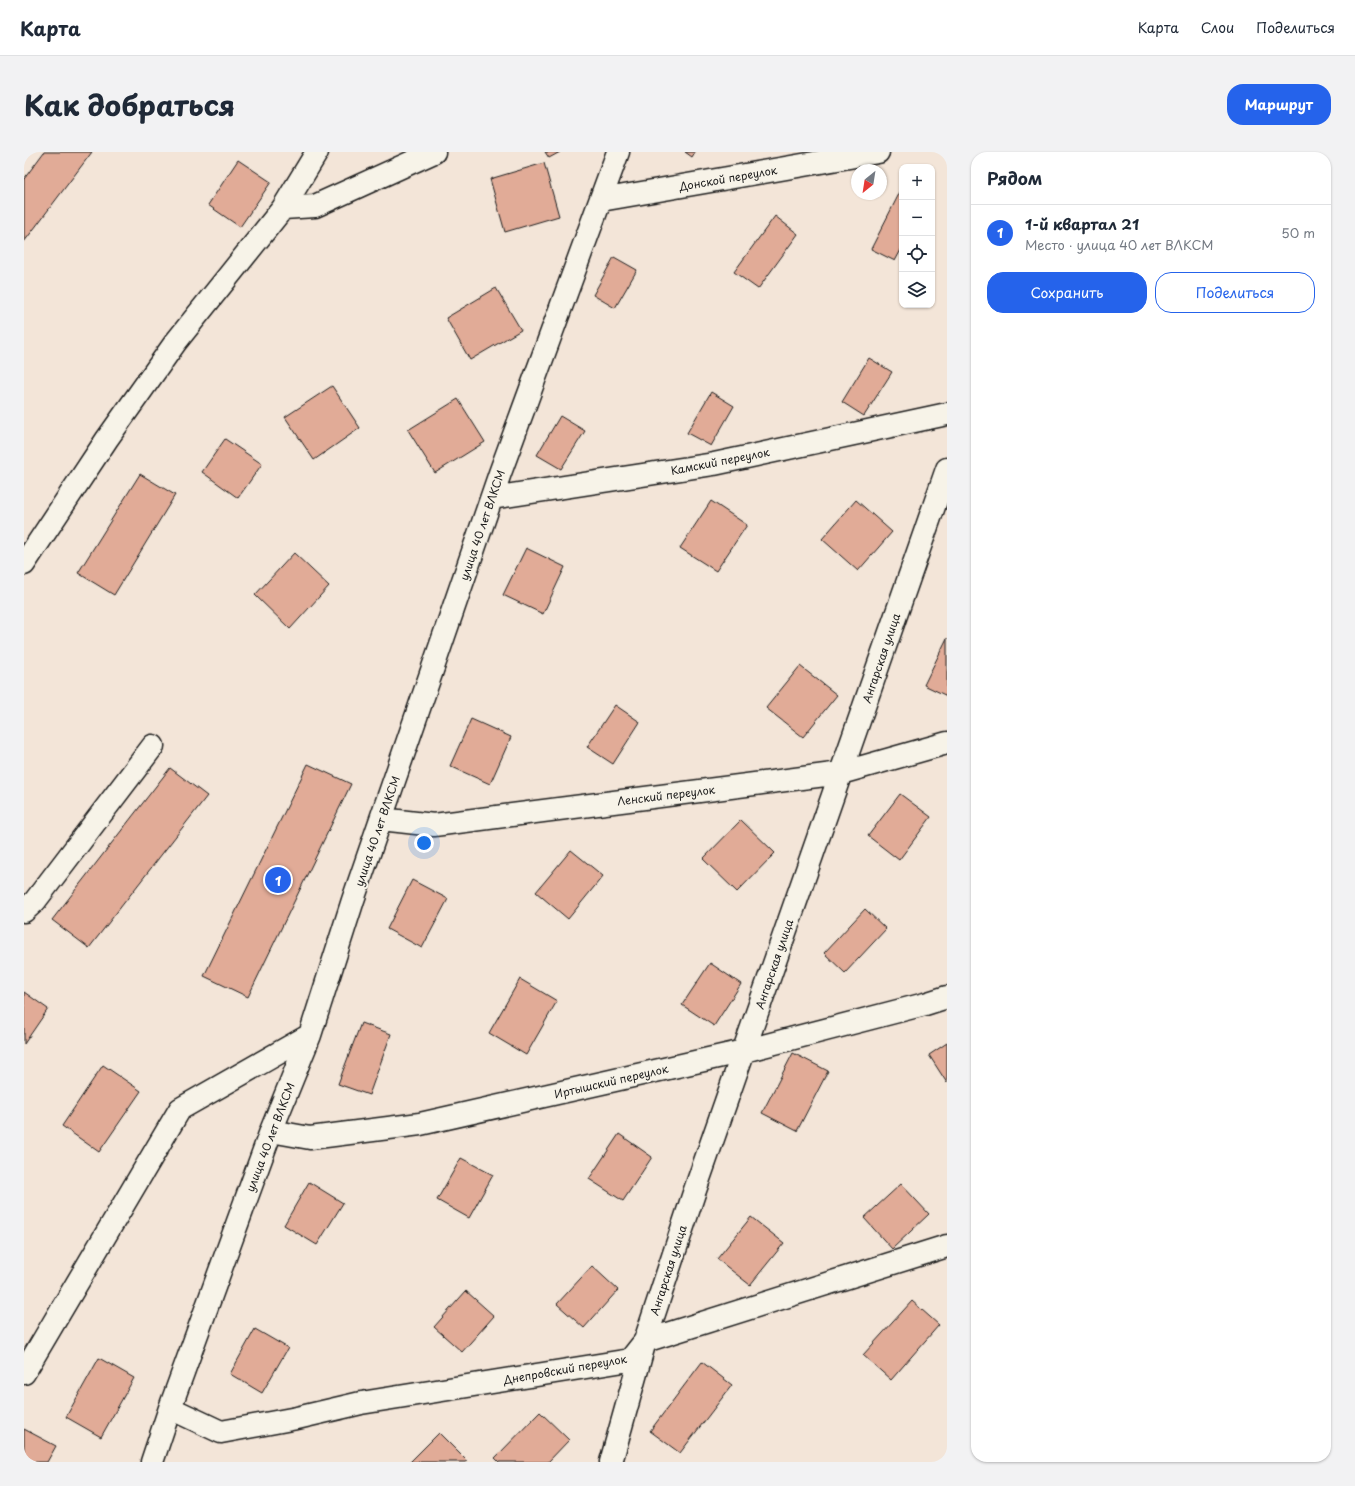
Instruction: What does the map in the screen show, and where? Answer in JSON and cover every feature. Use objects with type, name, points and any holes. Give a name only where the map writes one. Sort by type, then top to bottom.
[{"type":"street","points":[[24,564],[107,439],[175,343],[283,208],[317,152]]},
{"type":"street","points":[[283,208],[315,206],[434,152]]},
{"type":"street","name":"улица 40 лет ВЛКСМ","points":[[152,1462],[170,1408],[271,1131],[310,1035],[353,900],[492,498],[618,152]]},
{"type":"street","name":"Донской переулок","points":[[601,200],[878,152]]},
{"type":"street","name":"Камский переулок","points":[[492,498],[714,464],[947,414]]},
{"type":"street","name":"Ангарская улица","points":[[611,1462],[645,1341],[694,1193],[947,469]]},
{"type":"street","name":"Ленский переулок","points":[[381,819],[434,825],[841,773],[947,743]]},
{"type":"street","points":[[24,911],[35,901],[153,746]]},
{"type":"street","name":"Иртышский переулок","points":[[271,1131],[310,1138],[420,1124],[744,1051],[947,997]]},
{"type":"street","points":[[24,1373],[180,1109],[310,1035]]},
{"type":"street","points":[[645,1341],[947,1246]]},
{"type":"street","name":"Днепровский переулок","points":[[170,1408],[221,1432],[297,1418],[361,1403],[630,1360],[645,1341]]},
{"type":"building","points":[[44,152],[92,152],[24,242],[24,179]]},
{"type":"building","points":[[545,152],[560,152],[549,158]]},
{"type":"building","points":[[685,152],[695,152],[692,157]]},
{"type":"building","points":[[238,160],[271,182],[240,227],[208,205]]},
{"type":"building","points":[[544,163],[559,216],[505,232],[490,179]]},
{"type":"building","points":[[899,194],[899,254],[895,261],[871,249]]},
{"type":"building","points":[[775,216],[798,234],[758,289],[734,272]]},
{"type":"building","points":[[614,257],[637,270],[615,308],[593,295]]},
{"type":"building","points":[[496,288],[521,330],[470,360],[446,318]]},
{"type":"building","points":[[869,358],[892,372],[864,416],[842,402]]},
{"type":"building","points":[[332,386],[360,428],[314,460],[285,417]]},
{"type":"building","points":[[711,392],[734,406],[711,446],[687,433]]},
{"type":"building","points":[[458,399],[485,442],[435,473],[408,430]]},
{"type":"building","points":[[560,416],[585,431],[561,469],[537,455]]},
{"type":"building","points":[[225,439],[262,464],[238,498],[202,472]]},
{"type":"building","points":[[140,474],[175,495],[114,595],[78,573]]},
{"type":"building","points":[[856,500],[892,532],[858,571],[822,539]]},
{"type":"building","points":[[711,501],[747,525],[716,571],[680,548]]},
{"type":"building","points":[[526,548],[565,567],[543,614],[503,595]]},
{"type":"building","points":[[294,553],[329,586],[290,629],[255,595]]},
{"type":"building","points":[[947,638],[947,696],[924,685]]},
{"type":"building","points":[[800,666],[837,695],[803,737],[766,708]]},
{"type":"building","points":[[615,705],[640,722],[613,764],[587,747]]},
{"type":"building","points":[[471,719],[511,737],[490,784],[450,766]]},
{"type":"building","points":[[308,764],[351,784],[248,997],[204,976]]},
{"type":"building","points":[[170,768],[207,796],[89,948],[52,920]]},
{"type":"building","points":[[900,794],[931,817],[899,860],[868,836]]},
{"type":"building","points":[[741,820],[775,853],[737,892],[703,859]]},
{"type":"building","points":[[571,850],[603,876],[568,919],[536,892]]},
{"type":"building","points":[[412,880],[448,899],[422,948],[387,929]]},
{"type":"building","points":[[865,909],[886,929],[845,973],[824,953]]},
{"type":"building","points":[[710,963],[741,984],[714,1026],[682,1005]]},
{"type":"building","points":[[520,979],[557,1001],[526,1055],[489,1033]]},
{"type":"building","points":[[24,992],[48,1009],[24,1044]]},
{"type":"building","points":[[361,1023],[391,1034],[369,1095],[338,1084]]},
{"type":"building","points":[[947,1043],[947,1083],[929,1055]]},
{"type":"building","points":[[793,1053],[828,1071],[797,1131],[762,1113]]},
{"type":"building","points":[[103,1065],[141,1091],[99,1152],[62,1126]]},
{"type":"building","points":[[619,1134],[652,1157],[623,1201],[589,1179]]},
{"type":"building","points":[[461,1158],[493,1175],[469,1218],[437,1200]]},
{"type":"building","points":[[309,1182],[343,1203],[317,1245],[284,1225]]},
{"type":"building","points":[[901,1184],[929,1214],[892,1249],[864,1218]]},
{"type":"building","points":[[751,1217],[784,1243],[750,1285],[717,1259]]},
{"type":"building","points":[[592,1266],[618,1290],[584,1328],[557,1304]]},
{"type":"building","points":[[466,1291],[494,1316],[462,1352],[434,1327]]},
{"type":"building","points":[[912,1301],[939,1325],[891,1380],[863,1355]]},
{"type":"building","points":[[255,1329],[288,1348],[262,1393],[230,1374]]},
{"type":"building","points":[[99,1358],[134,1378],[101,1437],[66,1417]]},
{"type":"building","points":[[702,1362],[732,1385],[680,1453],[650,1431]]},
{"type":"building","points":[[540,1412],[569,1440],[548,1462],[499,1462],[495,1458]]},
{"type":"building","points":[[24,1429],[56,1446],[47,1462],[24,1462]]},
{"type":"building","points":[[439,1433],[467,1461],[410,1462]]},
{"type":"place","name":"1-й квартал 21","points":[[278,880]]}]
